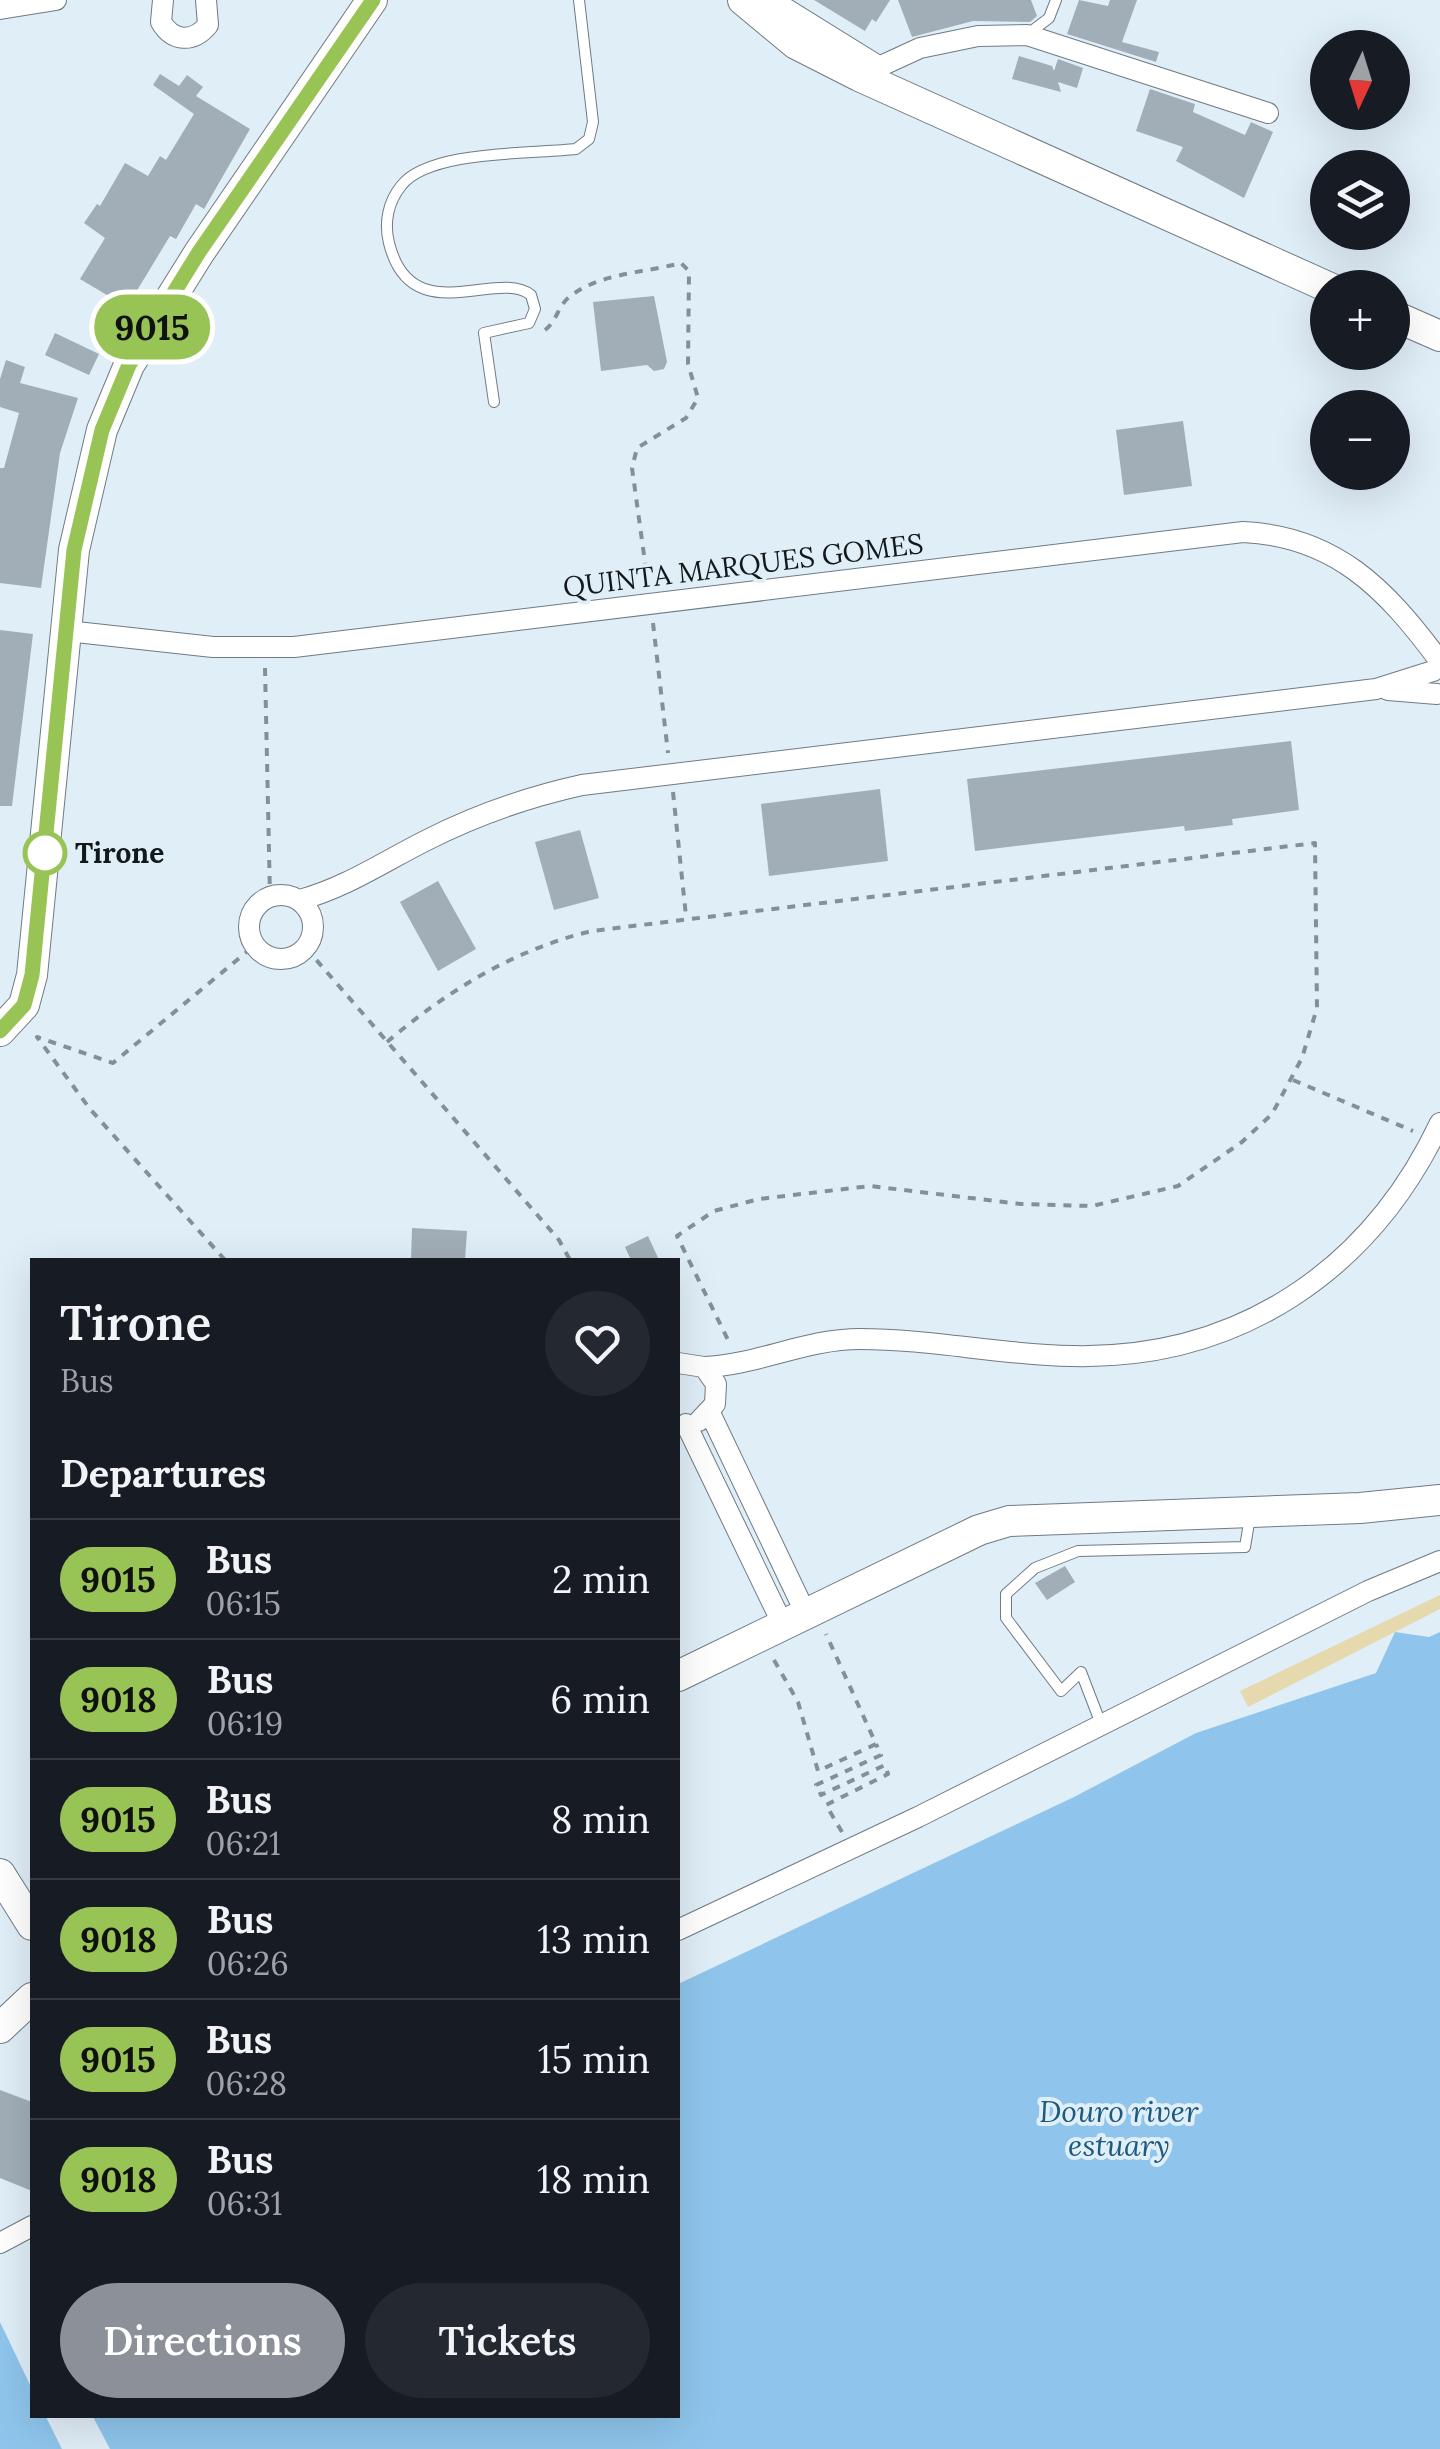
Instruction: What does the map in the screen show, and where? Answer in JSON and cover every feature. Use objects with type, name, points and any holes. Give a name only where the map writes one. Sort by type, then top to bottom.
[{"type":"main road","points":[[0,1031],[24,1005],[32,975],[82,502],[102,430],[129,365],[199,252],[372,0]]},
{"type":"main road","points":[[743,0],[796,44],[870,72],[1310,279]]},
{"type":"main road","points":[[1410,323],[1440,336]]},
{"type":"main road","points":[[680,1675],[793,1626],[978,1530],[1010,1521],[1440,1500]]},
{"type":"main road","points":[[0,1874],[30,1922]]},
{"type":"main road","points":[[0,2028],[30,2000]]},
{"type":"street","points":[[0,8],[56,0]]},
{"type":"street","points":[[159,1],[161,22],[174,37],[184,38],[194,37],[208,24],[206,0]]},
{"type":"street","points":[[772,0],[870,72],[920,48],[978,36],[1027,35],[1268,112]]},
{"type":"street","name":"QUINTA MARQUES GOMES","points":[[67,631],[196,646],[264,648],[1243,532],[1274,534],[1320,547],[1366,576],[1402,610],[1438,656],[1439,696],[1376,689],[582,785],[486,813],[418,844],[342,889],[300,900],[270,896]]},
{"type":"street","name":"QUINTA MARQUES GOMES","points":[[1376,689],[1438,656]]},
{"type":"street","name":"QUINTA MARQUES GOMES","points":[[306,948],[313,922],[342,889]]},
{"type":"street","points":[[270,896],[250,919],[255,945],[276,959],[298,955],[306,948]]},
{"type":"street","points":[[300,900],[313,922]]},
{"type":"street","points":[[680,1363],[704,1368],[741,1366],[776,1352],[836,1340],[886,1340],[1078,1356],[1142,1352],[1208,1336],[1281,1303],[1344,1258],[1387,1214],[1436,1131]]},
{"type":"street","points":[[741,1366],[714,1404],[682,1424],[793,1626]]},
{"type":"street","points":[[704,1368],[712,1375],[714,1404],[793,1626]]},
{"type":"street","points":[[680,1929],[1368,1591],[1440,1561]]},
{"type":"street","points":[[0,2243],[30,2227]]},
{"type":"lane","points":[[494,402],[484,333],[523,327],[533,316],[534,302],[525,290],[457,294],[428,289],[396,261],[387,218],[406,179],[432,164],[576,149],[589,139],[592,122],[579,0]]},
{"type":"lane","points":[[1027,35],[1049,18],[1056,0]]},
{"type":"lane","points":[[1101,1724],[1081,1672],[1061,1692],[1006,1618],[1006,1594],[1034,1568],[1078,1550],[1245,1547],[1251,1511]]},
{"type":"path","points":[[509,329],[516,340],[539,335],[552,325],[566,300],[606,277],[622,278],[682,263],[689,271],[688,364],[698,398],[686,418],[637,448],[632,468],[686,916]]},
{"type":"path","points":[[264,648],[270,896]]},
{"type":"path","points":[[387,1042],[441,996],[550,942],[686,916],[1316,843],[1316,1008],[1293,1080],[1272,1114],[1242,1142],[1178,1186],[1092,1206],[1021,1204],[870,1186],[759,1199],[714,1211],[677,1236],[741,1366]]},
{"type":"path","points":[[223,1258],[90,1109],[37,1036],[113,1063],[255,945]]},
{"type":"path","points":[[306,948],[546,1226],[569,1258]]},
{"type":"path","points":[[1293,1080],[1436,1131]]},
{"type":"path","points":[[793,1626],[798,1702],[818,1771],[876,1744]]},
{"type":"path","points":[[793,1626],[880,1755],[816,1786],[820,1795],[886,1765],[888,1774],[826,1804],[850,1847]]},
{"type":"shaded area","points":[[1440,1595],[1440,1609],[1248,1707],[1240,1691]]},
{"type":"water","name":"Douro river estuary","points":[[1395,1632],[1429,1637],[1440,1632],[1440,2449],[110,2449],[94,2418],[680,2418],[680,1983],[1074,1797],[1196,1733],[1376,1673]]},
{"type":"water","points":[[0,2322],[30,2385],[30,2418],[46,2418],[62,2449],[0,2449]]},
{"type":"building","points":[[814,0],[890,0],[865,31]]},
{"type":"building","points":[[898,0],[1031,0],[1037,16],[1030,22],[973,21],[912,37]]},
{"type":"building","points":[[1079,0],[1108,6],[1110,0],[1137,0],[1122,42],[1159,52],[1156,62],[1067,34]]},
{"type":"building","points":[[1019,56],[1052,66],[1054,71],[1058,59],[1083,68],[1077,88],[1058,82],[1061,92],[1012,79]]},
{"type":"building","points":[[160,74],[179,86],[187,75],[203,87],[196,96],[250,129],[204,209],[196,204],[176,239],[170,236],[127,307],[80,279],[105,238],[84,223],[97,204],[100,206],[125,163],[148,176],[160,156],[166,160],[194,114],[153,85]]},
{"type":"building","points":[[1150,89],[1195,104],[1193,112],[1245,135],[1251,122],[1273,132],[1244,198],[1176,161],[1183,147],[1136,131]]},
{"type":"building","points":[[654,296],[667,362],[664,369],[654,371],[647,365],[601,371],[593,302]]},
{"type":"building","points":[[55,333],[99,354],[89,375],[45,355]]},
{"type":"building","points":[[6,360],[25,367],[20,383],[78,398],[60,453],[41,588],[0,583],[0,468],[4,468],[19,413],[0,407],[0,379]]},
{"type":"building","points":[[1183,421],[1192,486],[1124,495],[1116,430]]},
{"type":"building","points":[[0,630],[33,634],[12,806],[0,806]]},
{"type":"building","points":[[1291,741],[1299,810],[1232,819],[1233,825],[1185,831],[1184,826],[975,851],[967,779]]},
{"type":"building","points":[[880,789],[888,861],[769,876],[761,804]]},
{"type":"building","points":[[580,830],[599,898],[554,910],[535,842]]},
{"type":"building","points":[[438,881],[476,949],[438,971],[400,902]]},
{"type":"building","points":[[412,1228],[467,1231],[465,1258],[411,1258]]},
{"type":"building","points":[[648,1236],[658,1258],[630,1258],[625,1247]]},
{"type":"building","points":[[1065,1566],[1075,1582],[1047,1600],[1035,1583]]},
{"type":"building","points":[[0,2090],[30,2101],[30,2190],[0,2178]]},
{"type":"bus line","name":"9015","points":[[0,1031],[19,1014],[32,975],[74,550],[82,502],[102,430],[129,365],[199,252],[373,0]]},
{"type":"place","name":"Tirone","points":[[45,853]]}]
